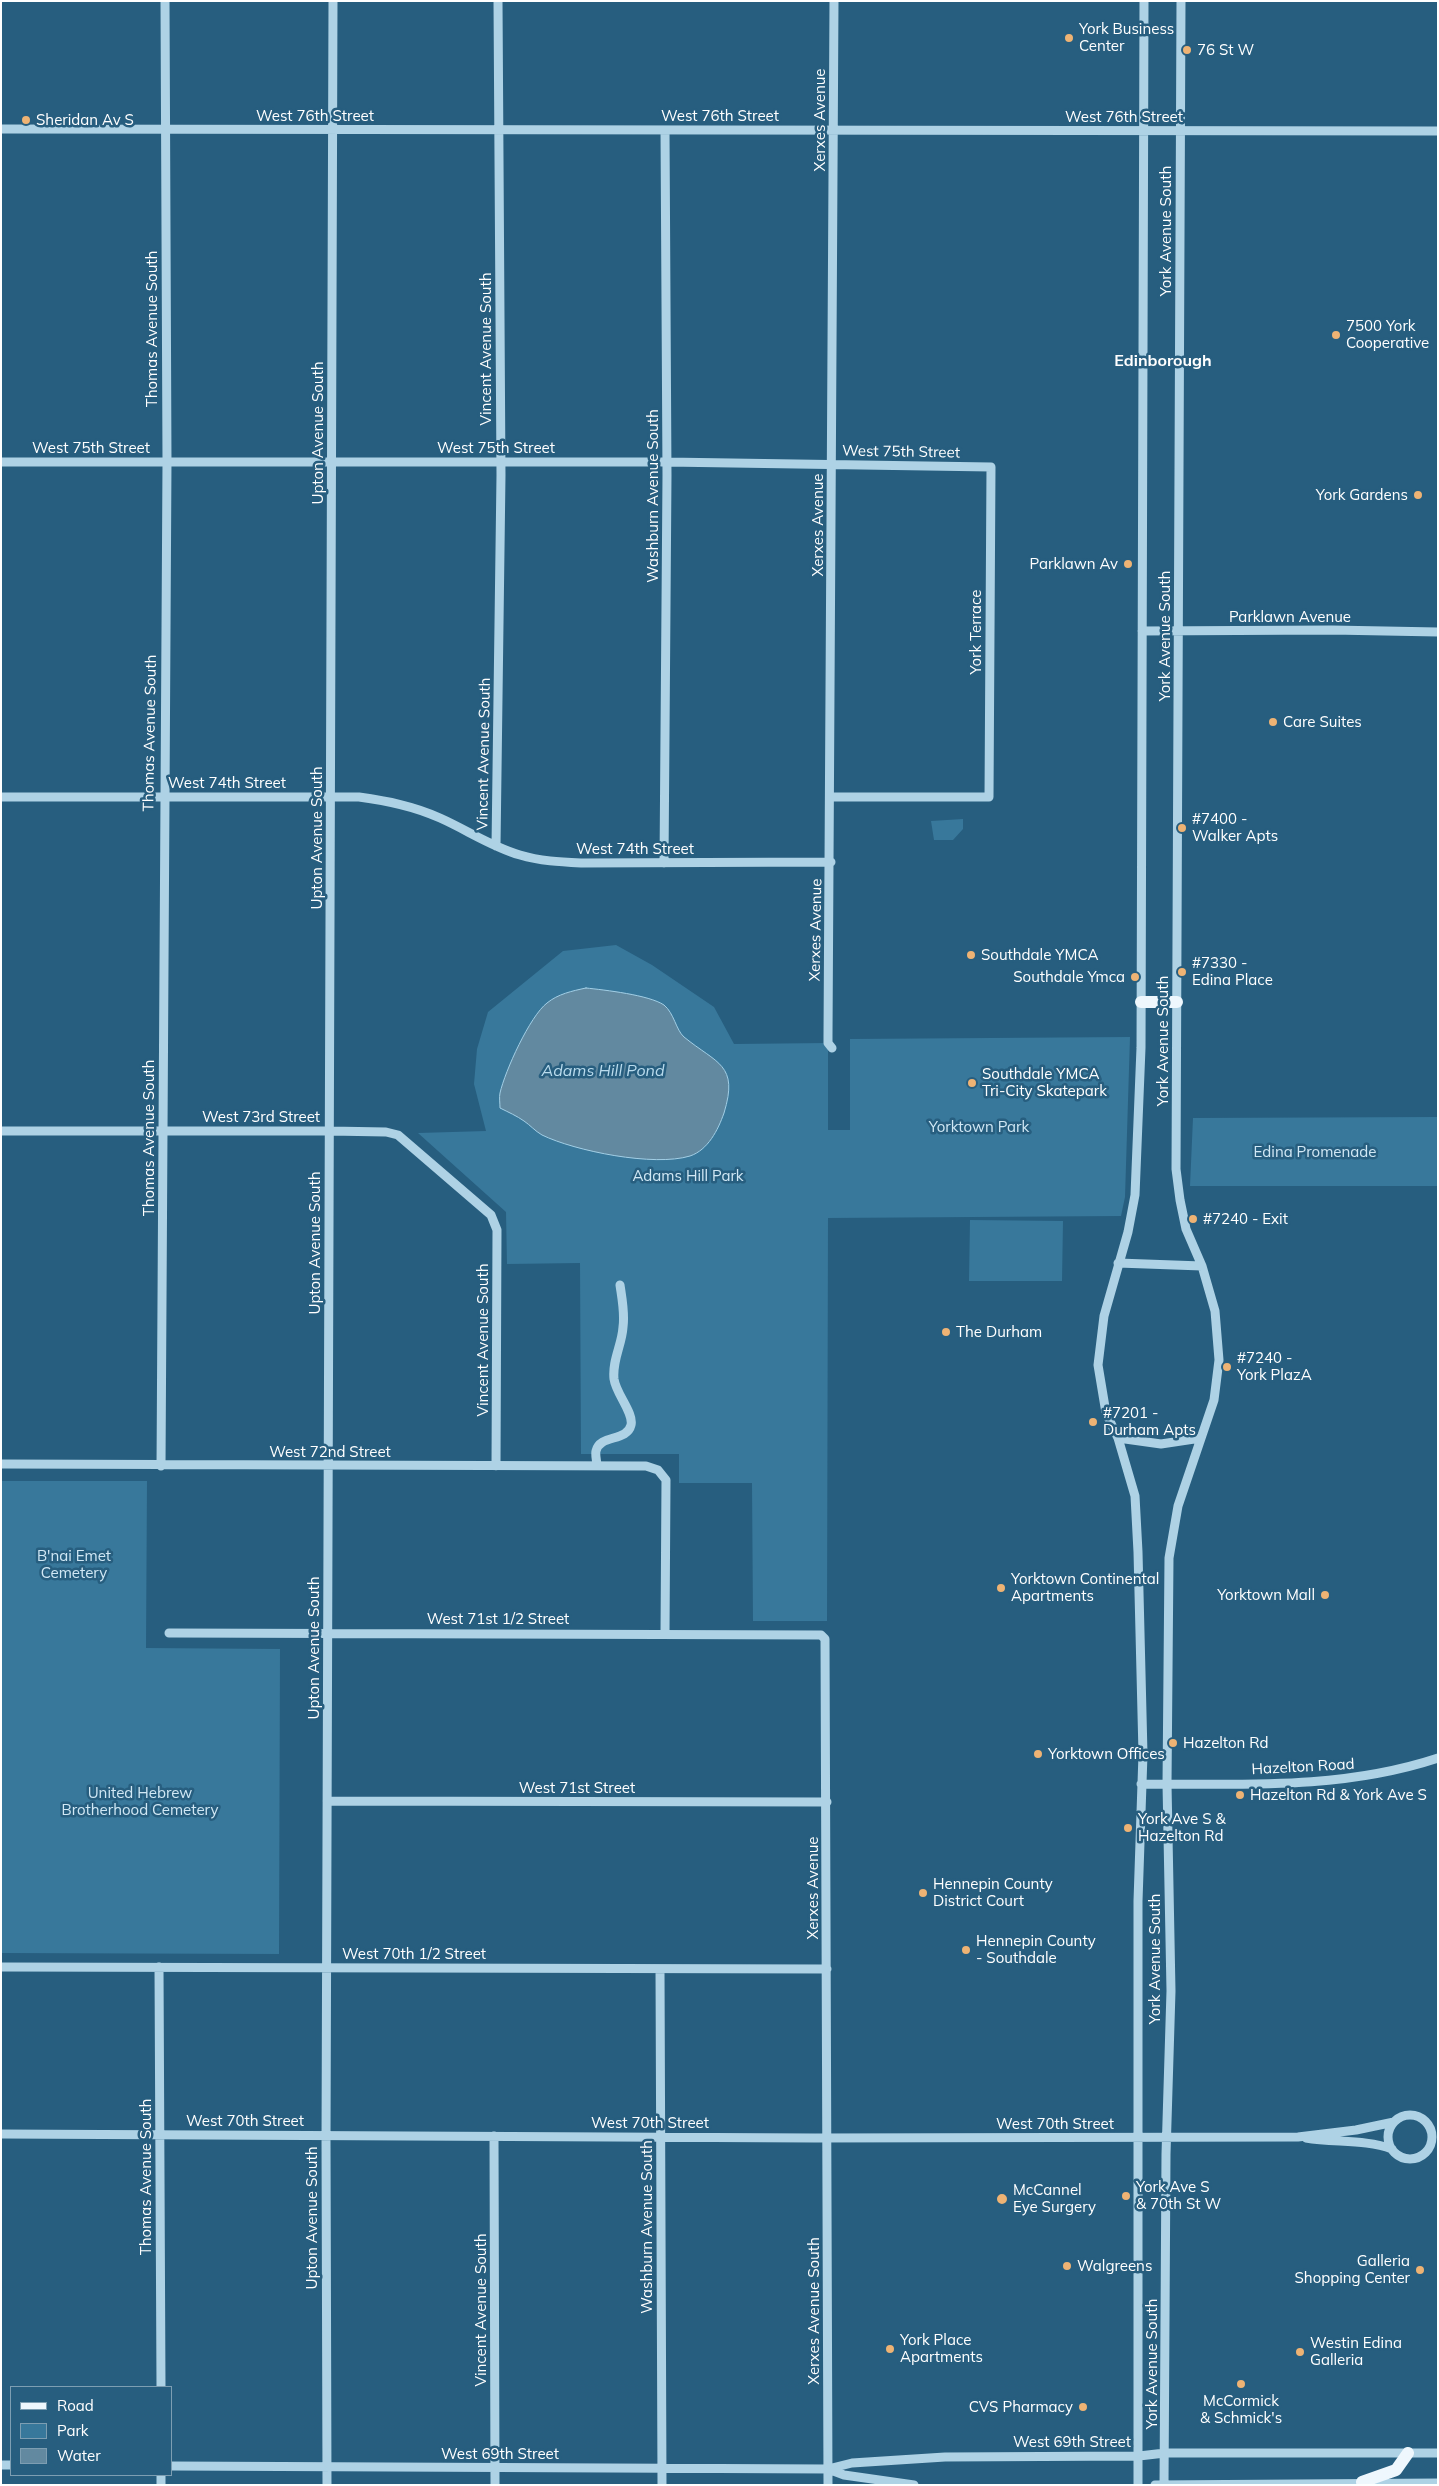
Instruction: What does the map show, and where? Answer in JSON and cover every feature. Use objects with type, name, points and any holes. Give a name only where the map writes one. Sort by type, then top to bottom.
[{"type":"main road","points":[[1141,1002],[1177,1002]]},
{"type":"main road","points":[[1362,2482],[1396,2470],[1408,2453]]},
{"type":"street","name":"Thomas Avenue South","points":[[161,1466],[163,797],[167,462],[165,1]]},
{"type":"street","name":"Upton Avenue South","points":[[327,2485],[326,1967],[333,1]]},
{"type":"street","name":"Vincent Avenue South","points":[[496,846],[500,462],[498,1]]},
{"type":"street","name":"Xerxes Avenue","points":[[832,1048],[828,1043],[831,862],[834,1]]},
{"type":"street","name":"York Avenue South","points":[[1138,2485],[1138,1901],[1141,1691],[1135,1496],[1118,1438],[1106,1413],[1098,1365],[1104,1316],[1128,1232],[1135,1195],[1138,1132],[1141,1002],[1144,1]]},
{"type":"street","name":"York Avenue South","points":[[1161,2484],[1165,2453],[1167,2137],[1171,1991],[1167,1784],[1169,1558],[1178,1506],[1214,1400],[1219,1360],[1215,1311],[1202,1266],[1186,1229],[1176,1169],[1181,1]]},
{"type":"street","name":"West 76th Street","points":[[1,130],[1438,131]]},
{"type":"street","name":"Washburn Avenue South","points":[[664,863],[667,462],[665,130]]},
{"type":"street","name":"West 75th Street","points":[[1,462],[667,462],[991,467]]},
{"type":"street","name":"York Terrace","points":[[831,797],[989,797],[991,467]]},
{"type":"street","name":"Parklawn Avenue","points":[[1142,631],[1438,632]]},
{"type":"street","name":"West 74th Street","points":[[1,797],[368,798],[413,808],[439,818],[496,846],[520,855],[551,862],[831,862]]},
{"type":"street","name":"West 73rd Street","points":[[1,1131],[386,1132],[398,1136],[492,1215]]},
{"type":"street","name":"Vincent Avenue South","points":[[492,1215],[497,1230],[496,1466]]},
{"type":"street","points":[[1118,1263],[1202,1266]]},
{"type":"street","points":[[597,1466],[596,1450],[602,1442],[627,1432],[631,1426],[631,1418],[619,1398],[614,1379],[615,1354],[623,1328],[620,1285]]},
{"type":"street","points":[[1118,1438],[1161,1444],[1201,1438]]},
{"type":"street","name":"West 72nd Street","points":[[1,1464],[161,1466],[646,1466],[658,1470],[666,1480],[665,1633]]},
{"type":"street","name":"West 71st 1/2 Street","points":[[169,1633],[665,1633],[822,1635],[825,1639]]},
{"type":"street","name":"Xerxes Avenue","points":[[825,1639],[827,2138]]},
{"type":"street","name":"Hazelton Road","points":[[1141,1784],[1330,1782],[1404,1769],[1438,1758]]},
{"type":"street","name":"West 71st Street","points":[[327,1801],[827,1802]]},
{"type":"street","name":"West 70th 1/2 Street","points":[[1,1967],[827,1969]]},
{"type":"street","name":"Thomas Avenue South","points":[[159,1967],[161,2386]]},
{"type":"street","name":"Washburn Avenue South","points":[[660,1969],[662,2485]]},
{"type":"street","points":[[1428,2150],[1434,2128],[1415,2116],[1404,2116],[1394,2122],[1388,2135],[1392,2149],[1406,2159],[1418,2158],[1428,2150],[1438,2146]]},
{"type":"street","name":"West 70th Street","points":[[1,2134],[827,2138],[1298,2137],[1356,2130],[1394,2122]]},
{"type":"street","name":"Vincent Avenue South","points":[[494,2136],[495,2485]]},
{"type":"street","name":"West 70th Street","points":[[1298,2137],[1331,2142],[1377,2143],[1392,2149]]},
{"type":"street","name":"Xerxes Avenue South","points":[[827,2138],[828,2485]]},
{"type":"street","name":"West 69th Street","points":[[172,2466],[828,2469],[852,2464],[937,2458],[1139,2456],[1165,2453],[1438,2453]]},
{"type":"street","name":"West 69th Street","points":[[828,2469],[844,2475],[914,2485]]},
{"type":"street","points":[[1161,2484],[1438,2482]]},
{"type":"green space","points":[[963,819],[963,829],[953,840],[934,840],[931,821]]},
{"type":"green space","name":"Adams Hill Park","points":[[616,945],[652,965],[714,1007],[734,1044],[828,1043],[828,1130],[850,1130],[850,1039],[1130,1037],[1125,1197],[1121,1216],[828,1218],[827,1621],[753,1621],[752,1483],[679,1483],[679,1454],[581,1454],[580,1263],[507,1264],[506,1212],[418,1133],[486,1131],[474,1084],[477,1049],[488,1012],[563,951]]},
{"type":"green space","name":"Edina Promenade","points":[[1438,1117],[1438,1186],[1190,1186],[1193,1118]]},
{"type":"green space","points":[[970,1220],[1063,1221],[1062,1281],[969,1281]]},
{"type":"green space","name":"United Hebrew Brotherhood Cemetery","points":[[1,1481],[147,1481],[146,1648],[280,1649],[279,1954],[1,1953]]},
{"type":"water","name":"Adams Hill Pond","points":[[586,988],[648,998],[664,1005],[684,1037],[722,1067],[727,1075],[729,1084],[728,1097],[719,1126],[702,1149],[690,1156],[656,1160],[594,1152],[542,1135],[521,1119],[500,1108],[500,1093],[507,1071],[533,1019],[547,1003],[556,997]]},
{"type":"place","name":"York Business Center","points":[[1069,38]]},
{"type":"place","name":"76 St W","points":[[1187,50]]},
{"type":"place","name":"Sheridan Av S","points":[[26,120]]},
{"type":"place","name":"7500 York Cooperative","points":[[1336,335]]},
{"type":"place","name":"York Gardens","points":[[1418,495]]},
{"type":"place","name":"Parklawn Av","points":[[1128,564]]},
{"type":"place","name":"Care Suites","points":[[1273,722]]},
{"type":"place","name":"#7400 - Walker Apts","points":[[1182,828]]},
{"type":"place","name":"Southdale YMCA","points":[[971,955]]},
{"type":"place","name":"#7330 - Edina Place","points":[[1182,972]]},
{"type":"place","name":"Southdale Ymca","points":[[1135,977]]},
{"type":"place","name":"Southdale YMCA Tri-City Skatepark","points":[[972,1083]]},
{"type":"place","name":"#7240 - Exit","points":[[1193,1219]]},
{"type":"place","name":"The Durham","points":[[946,1332]]},
{"type":"place","name":"#7240 - York PlazA","points":[[1227,1367]]},
{"type":"place","name":"#7201 - Durham Apts","points":[[1093,1422]]},
{"type":"place","name":"Yorktown Continental Apartments","points":[[1001,1588]]},
{"type":"place","name":"Yorktown Mall","points":[[1325,1595]]},
{"type":"place","name":"Hazelton Rd","points":[[1173,1743]]},
{"type":"place","name":"Yorktown Offices","points":[[1038,1754]]},
{"type":"place","name":"Hazelton Rd & York Ave S","points":[[1240,1795]]},
{"type":"place","name":"York Ave S & Hazelton Rd","points":[[1128,1828]]},
{"type":"place","name":"Hennepin County District Court","points":[[923,1893]]},
{"type":"place","name":"Hennepin County - Southdale","points":[[966,1950]]},
{"type":"place","name":"York Ave S & 70th St W","points":[[1126,2196]]},
{"type":"place","name":"McCannel Eye Surgery","points":[[1002,2199]]},
{"type":"place","name":"Walgreens","points":[[1067,2266]]},
{"type":"place","name":"Galleria Shopping Center","points":[[1420,2270]]},
{"type":"place","name":"York Place Apartments","points":[[890,2349]]},
{"type":"place","name":"Westin Edina Galleria","points":[[1300,2352]]},
{"type":"place","name":"McCormick & Schmick's","points":[[1241,2384]]},
{"type":"place","name":"CVS Pharmacy","points":[[1083,2407]]},
{"type":"district","name":"Edinborough","points":[[1163,361]]},
{"type":"park label","name":"Yorktown Park","points":[[979,1127]]},
{"type":"park label","name":"B'nai Emet Cemetery","points":[[74,1564]]}]
